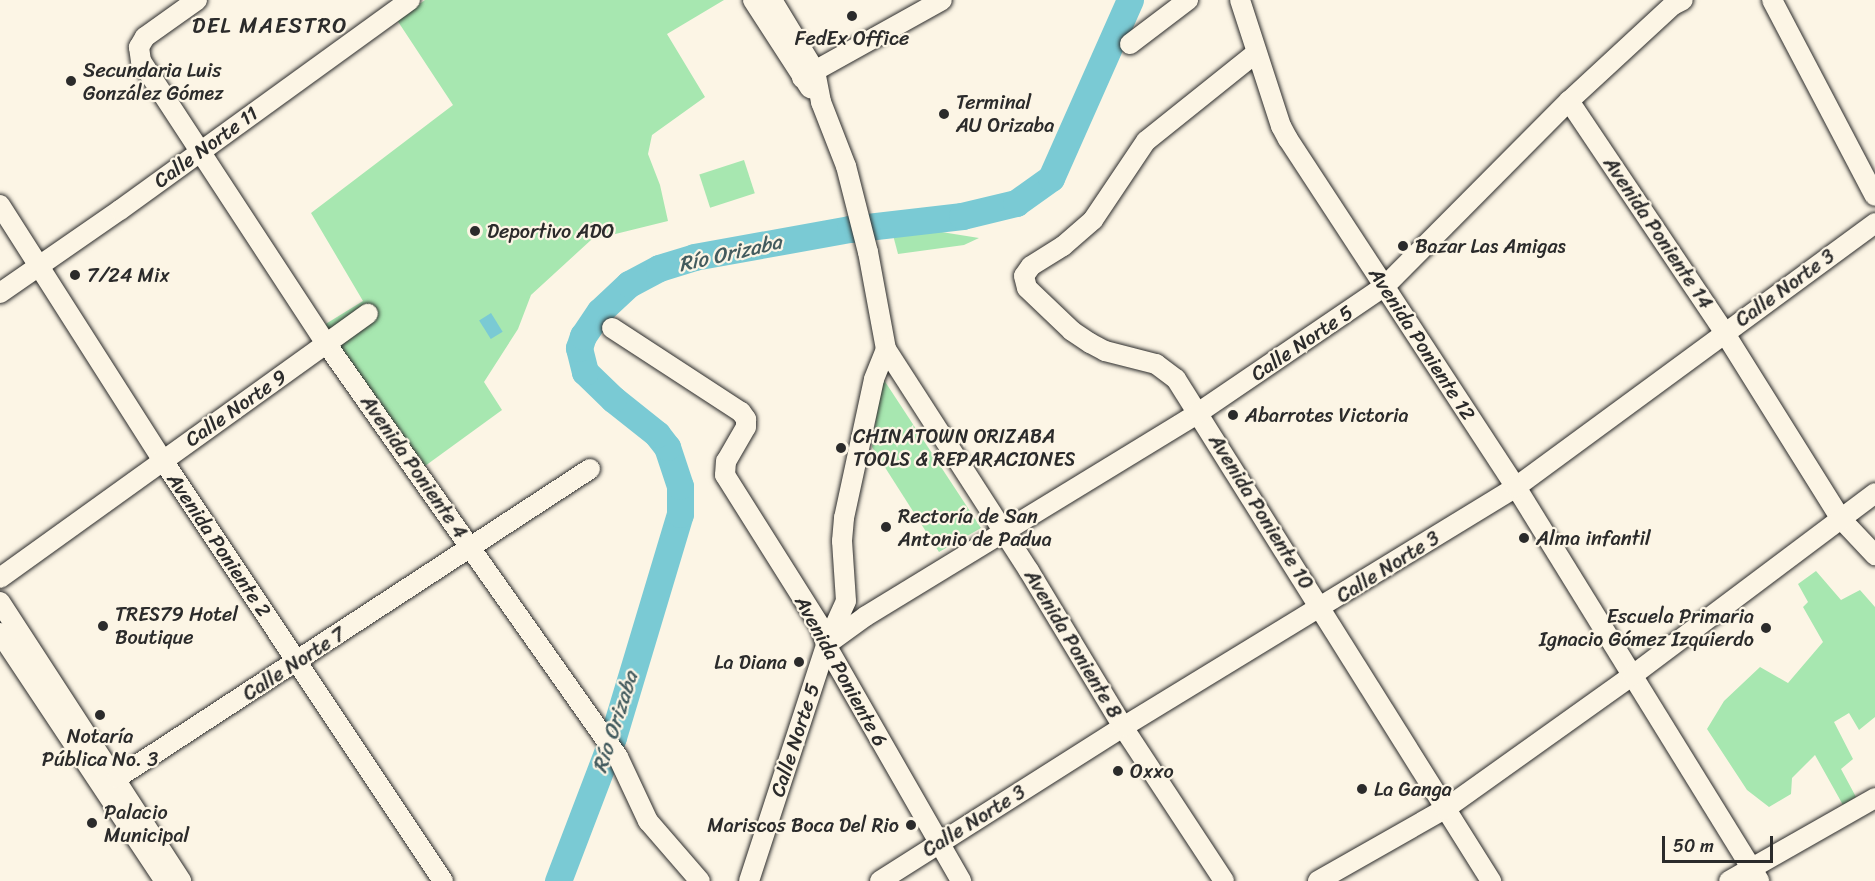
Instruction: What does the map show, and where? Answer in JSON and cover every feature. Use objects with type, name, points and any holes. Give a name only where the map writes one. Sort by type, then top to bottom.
[{"type":"street","name":"Avenida Poniente 4","points":[[197,0],[145,37],[139,46],[141,61],[327,345],[618,758],[648,821],[700,881]]},
{"type":"street","name":"Calle Norte 11","points":[[0,293],[40,267],[410,0]]},
{"type":"street","name":"Avenida Poniente 8","points":[[753,0],[808,74]]},
{"type":"street","name":"Avenida Poniente 8","points":[[772,0],[821,102],[846,166],[868,252],[886,349],[1003,532],[1123,728],[1224,881]]},
{"type":"street","points":[[808,74],[942,0]]},
{"type":"street","points":[[1130,44],[1188,0]]},
{"type":"street","name":"Avenida Poniente 12","points":[[1240,0],[1281,126],[1516,487],[1756,874]]},
{"type":"street","points":[[1772,0],[1875,196]]},
{"type":"street","name":"Calle Norte 5","points":[[748,881],[826,645],[866,616],[1198,413],[1386,286],[1569,101],[1678,2]]},
{"type":"street","name":"Avenida Poniente 10","points":[[1256,53],[1146,141],[1093,220],[1063,246],[1031,266],[1024,276],[1027,288],[1072,331],[1105,351],[1144,359],[1167,370],[1176,379],[1322,608],[1491,881]]},
{"type":"street","name":"Avenida Poniente 14","points":[[1569,101],[1724,332],[1841,519],[1875,555]]},
{"type":"street","name":"Avenida Poniente 2","points":[[0,205],[162,459],[443,881]]},
{"type":"street","name":"Calle Norte 3","points":[[880,881],[1123,728],[1516,487],[1875,223]]},
{"type":"street","name":"Calle Norte 9","points":[[0,578],[162,459],[368,314]]},
{"type":"street","name":"Avenida Poniente 6","points":[[612,328],[741,412],[746,418],[746,427],[726,461],[725,475],[820,626],[826,645],[961,881]]},
{"type":"street","points":[[826,645],[846,601],[842,540],[844,518],[874,379],[886,349]]},
{"type":"street","name":"Calle Norte 7","points":[[117,778],[298,662],[590,469]]},
{"type":"street","points":[[1318,881],[1445,809],[1633,675],[1875,493]]},
{"type":"street","points":[[846,601],[866,616]]},
{"type":"street","points":[[0,602],[117,778],[181,881]]},
{"type":"street","points":[[0,633],[165,881]]},
{"type":"street","points":[[1729,881],[1756,874],[1875,798]]},
{"type":"green space","name":"Deportivo ADO","points":[[425,0],[724,0],[667,34],[705,97],[652,135],[648,154],[660,185],[668,221],[591,240],[531,295],[518,329],[484,382],[502,410],[425,466],[324,325],[363,301],[311,213],[453,105],[397,20]]},
{"type":"green space","points":[[744,160],[755,193],[710,208],[699,175]]},
{"type":"green space","points":[[904,226],[979,238],[964,245],[898,254],[893,235]]},
{"type":"green space","points":[[882,377],[981,528],[939,552],[872,447]]},
{"type":"green space","points":[[1816,571],[1841,600],[1860,590],[1875,607],[1875,717],[1859,730],[1849,713],[1834,722],[1853,759],[1841,769],[1856,797],[1843,805],[1815,755],[1792,778],[1791,794],[1769,807],[1747,790],[1707,729],[1724,701],[1760,667],[1788,683],[1823,642],[1803,607],[1808,602],[1798,584]]},
{"type":"water","points":[[491,313],[503,332],[491,339],[479,320]]},
{"type":"waterway","name":"Río Orizaba","points":[[558,881],[613,737],[680,514],[680,486],[667,447],[657,434],[613,399],[585,372],[579,348],[583,336],[600,311],[629,284],[659,268],[694,257],[850,229],[962,216],[1016,203],[1051,178],[1130,0]]},
{"type":"place","name":"FedEx Office","points":[[852,16]]},
{"type":"place","name":"Secundaria Luis González Gómez","points":[[71,81]]},
{"type":"place","name":"Terminal AU Orizaba","points":[[944,114]]},
{"type":"place","name":"Deportivo ADO","points":[[475,231]]},
{"type":"place","name":"Bazar Las Amigas","points":[[1403,246]]},
{"type":"place","name":"7/24 Mix","points":[[75,275]]},
{"type":"place","name":"Abarrotes Victoria","points":[[1233,415]]},
{"type":"place","name":"CHINATOWN ORIZABA TOOLS & REPARACIONES","points":[[841,448]]},
{"type":"place","name":"Rectoría de San Antonio de Padua","points":[[886,527]]},
{"type":"place","name":"Alma infantil","points":[[1524,538]]},
{"type":"place","name":"TRES79 Hotel Boutique","points":[[103,626]]},
{"type":"place","name":"Escuela Primaria Ignacio Gómez Izquierdo","points":[[1766,628]]},
{"type":"place","name":"La Diana","points":[[799,662]]},
{"type":"place","name":"Notaría Pública No. 3","points":[[100,715]]},
{"type":"place","name":"Oxxo","points":[[1118,771]]},
{"type":"place","name":"La Ganga","points":[[1362,789]]},
{"type":"place","name":"Palacio Municipal","points":[[92,823]]},
{"type":"place","name":"Mariscos Boca Del Rio","points":[[911,825]]},
{"type":"district","name":"DEL MAESTRO","points":[[270,26]]}]
